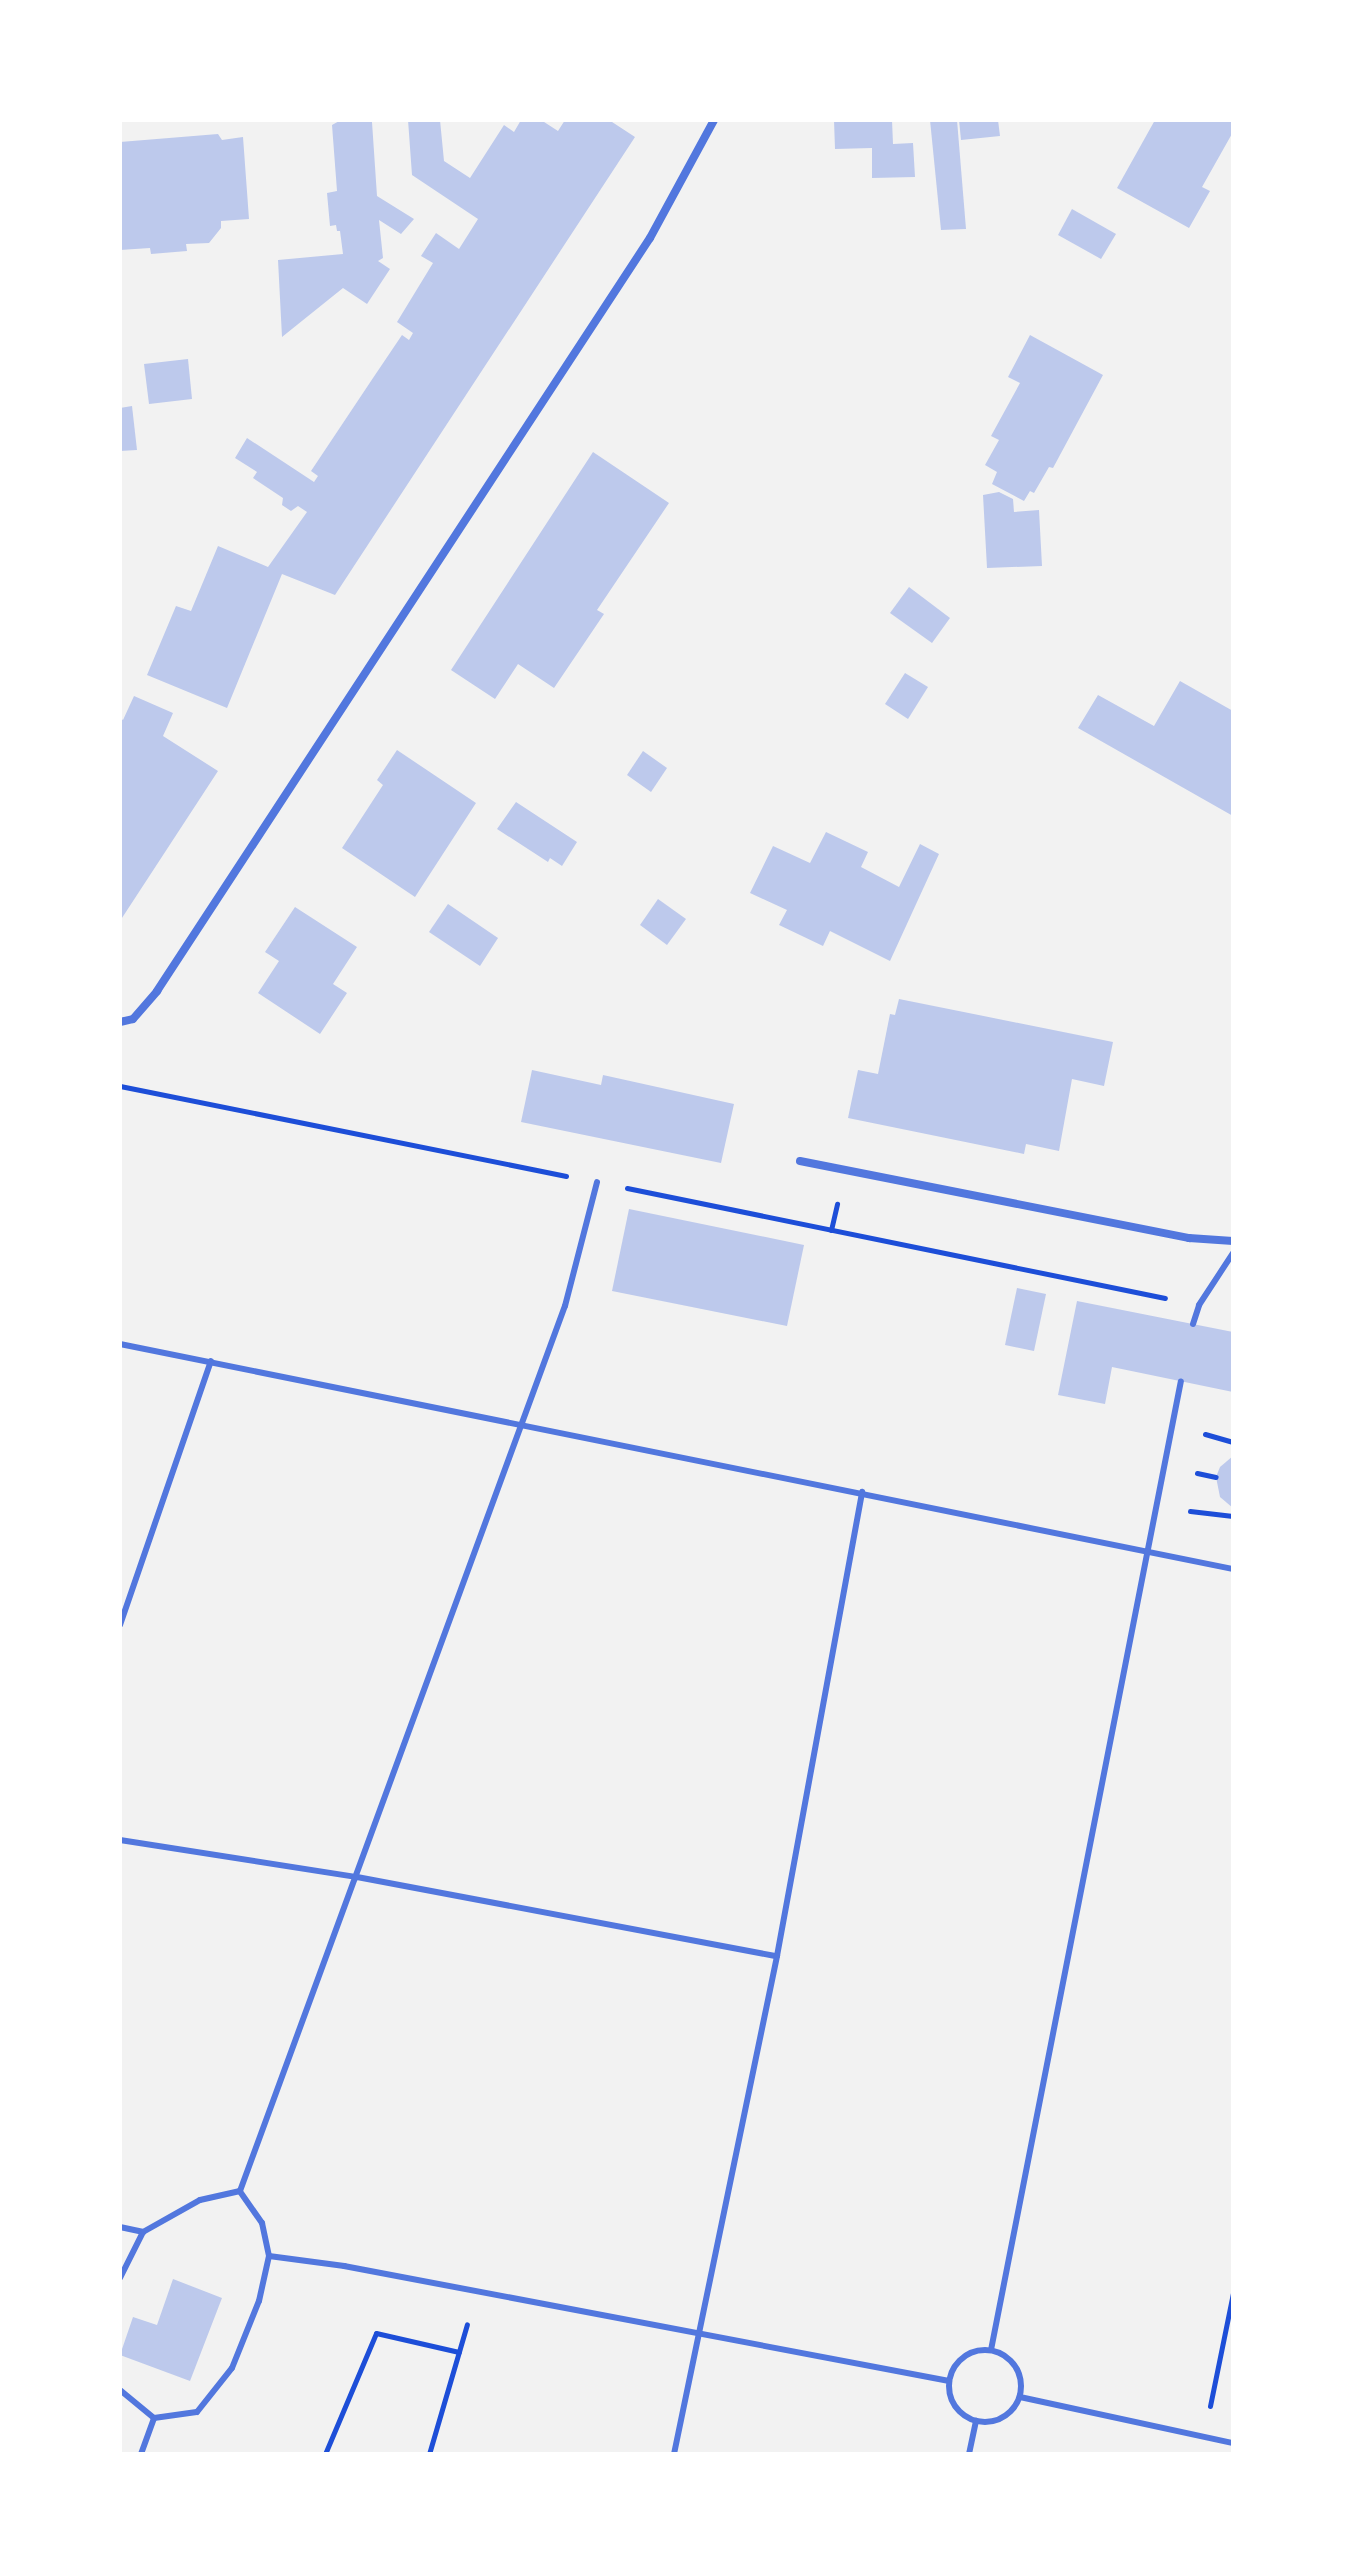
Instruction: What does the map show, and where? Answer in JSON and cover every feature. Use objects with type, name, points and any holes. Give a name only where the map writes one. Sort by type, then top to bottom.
[{"type":"street","points":[[120,1022],[133,1019],[166,978],[650,238],[714,120]]},
{"type":"street","points":[[800,1161],[1189,1238],[1233,1241]]},
{"type":"lane","points":[[240,2191],[565,1306],[597,1182]]},
{"type":"lane","points":[[1193,1324],[1199,1305],[1233,1253]]},
{"type":"lane","points":[[120,1344],[1233,1569]]},
{"type":"lane","points":[[120,1625],[211,1361]]},
{"type":"lane","points":[[991,2350],[1181,1381]]},
{"type":"lane","points":[[674,2454],[777,1956],[862,1492]]},
{"type":"lane","points":[[120,1840],[357,1877],[777,1956]]},
{"type":"lane","points":[[120,2278],[143,2232],[200,2200],[240,2191]]},
{"type":"lane","points":[[120,2390],[154,2418],[197,2412],[232,2368],[259,2301],[269,2256],[262,2223],[240,2191]]},
{"type":"lane","points":[[120,2227],[143,2232]]},
{"type":"lane","points":[[269,2256],[949,2381]]},
{"type":"lane","points":[[991,2350],[1013,2363],[1019,2373],[1020,2397],[1002,2418],[989,2422],[976,2421],[955,2406],[949,2381],[964,2357],[991,2350]]},
{"type":"lane","points":[[1020,2397],[1233,2443]]},
{"type":"lane","points":[[141,2454],[154,2418]]},
{"type":"lane","points":[[969,2454],[976,2421]]},
{"type":"path","points":[[120,1086],[1199,1305]]},
{"type":"path","points":[[1157,1507],[1233,1516]]},
{"type":"path","points":[[429,2454],[477,2292]]},
{"type":"path","points":[[1203,2437],[1233,2293]]},
{"type":"path","points":[[325,2454],[376,2333],[459,2352]]},
{"type":"building","points":[[341,120],[372,122],[377,196],[414,219],[401,234],[379,220],[383,258],[378,261],[390,269],[367,304],[343,288],[282,337],[278,260],[343,254],[340,231],[337,231],[336,225],[330,226],[327,193],[337,191],[332,125]]},
{"type":"building","points":[[408,120],[440,120],[444,161],[470,178],[504,125],[514,132],[521,120],[541,120],[558,131],[565,120],[609,120],[635,137],[335,595],[282,574],[227,708],[147,675],[176,606],[191,611],[218,546],[268,567],[307,512],[298,506],[291,511],[282,505],[283,498],[253,478],[257,472],[235,458],[247,438],[314,482],[318,476],[311,471],[402,335],[409,340],[413,333],[397,322],[433,263],[421,256],[436,233],[459,249],[478,219],[412,175]]},
{"type":"building","points":[[834,120],[892,120],[893,144],[913,143],[915,177],[872,178],[872,148],[835,149]]},
{"type":"building","points":[[930,120],[957,120],[966,229],[941,230]]},
{"type":"building","points":[[959,120],[998,120],[1000,136],[961,140]]},
{"type":"building","points":[[1155,120],[1233,120],[1233,132],[1202,187],[1210,191],[1189,228],[1117,188]]},
{"type":"building","points":[[218,134],[222,140],[243,137],[249,219],[221,221],[221,228],[209,243],[186,244],[187,251],[151,254],[150,248],[120,250],[120,142]]},
{"type":"building","points":[[1072,209],[1116,234],[1101,259],[1058,235]]},
{"type":"building","points":[[1030,335],[1103,375],[1053,468],[1049,467],[1034,493],[1030,491],[1024,501],[992,484],[997,472],[985,465],[999,440],[991,436],[1020,383],[1008,377]]},
{"type":"building","points":[[188,359],[192,399],[149,404],[144,364]]},
{"type":"building","points":[[132,406],[137,450],[120,451],[120,408]]},
{"type":"building","points":[[593,452],[669,503],[597,610],[604,614],[554,688],[518,664],[495,699],[451,670]]},
{"type":"building","points":[[999,492],[1013,499],[1014,512],[1039,510],[1042,566],[987,568],[983,495]]},
{"type":"building","points":[[909,587],[950,618],[932,643],[890,613]]},
{"type":"building","points":[[905,673],[928,687],[908,719],[885,704]]},
{"type":"building","points":[[1180,681],[1233,711],[1233,816],[1078,728],[1098,695],[1154,726]]},
{"type":"building","points":[[134,696],[173,713],[163,736],[218,771],[120,921],[120,718],[123,720]]},
{"type":"building","points":[[397,750],[476,803],[415,897],[342,848],[383,785],[377,780]]},
{"type":"building","points":[[643,751],[667,768],[651,792],[627,775]]},
{"type":"building","points":[[516,802],[577,842],[562,866],[550,858],[548,862],[497,829]]},
{"type":"building","points":[[826,832],[868,852],[861,867],[899,887],[920,844],[939,854],[890,961],[830,931],[823,946],[779,925],[787,910],[750,893],[773,846],[810,863]]},
{"type":"building","points":[[658,899],[686,919],[667,945],[640,925]]},
{"type":"building","points":[[448,904],[498,938],[480,966],[429,932]]},
{"type":"building","points":[[295,907],[357,947],[333,984],[347,993],[320,1034],[258,993],[279,961],[265,952]]},
{"type":"building","points":[[899,999],[1113,1042],[1104,1086],[1072,1079],[1059,1151],[1026,1144],[1024,1154],[848,1118],[858,1070],[878,1074],[890,1014],[895,1015]]},
{"type":"building","points":[[532,1070],[601,1085],[603,1075],[734,1104],[721,1163],[521,1122]]},
{"type":"building","points":[[629,1209],[804,1245],[787,1326],[612,1291]]},
{"type":"building","points":[[1017,1288],[1046,1294],[1034,1351],[1005,1345]]},
{"type":"building","points":[[1077,1301],[1233,1332],[1233,1392],[1112,1367],[1105,1404],[1058,1395]]},
{"type":"building","points":[[1233,1456],[1233,1508],[1220,1497],[1216,1477],[1220,1467]]},
{"type":"building","points":[[173,2279],[222,2298],[190,2381],[120,2355],[133,2317],[157,2325]]}]
